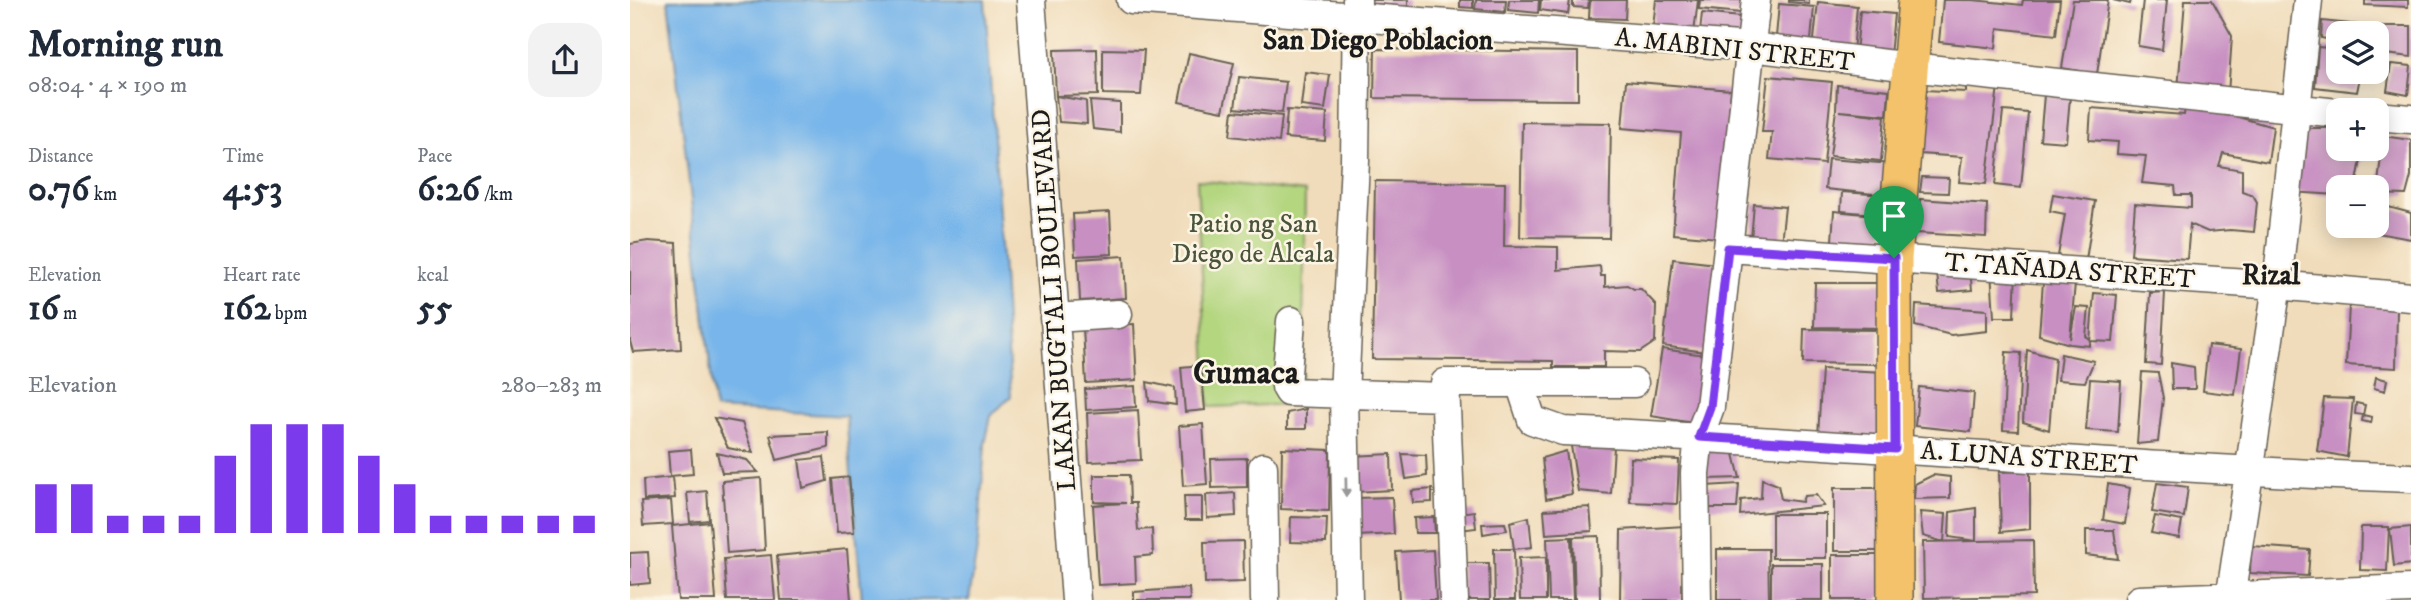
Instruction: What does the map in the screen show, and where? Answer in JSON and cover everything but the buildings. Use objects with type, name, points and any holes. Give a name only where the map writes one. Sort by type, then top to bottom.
[{"type":"main road","points":[[1895,600],[1894,258],[1916,0]]},
{"type":"street","name":"LAKAN BUGTALI BOULEVARD","points":[[1031,0],[1076,600]]},
{"type":"street","name":"A. MABINI STREET","points":[[1131,0],[1357,9],[1752,47],[1910,67],[2326,112]]},
{"type":"street","points":[[1697,600],[1695,514],[1699,437],[1710,407],[1756,0]]},
{"type":"street","points":[[2231,597],[2277,285],[2308,0]]},
{"type":"street","points":[[1348,600],[1344,407],[1355,161],[1357,9]]},
{"type":"street","points":[[2389,117],[2411,119]]},
{"type":"street","name":"T. TAÑADA STREET","points":[[1728,248],[2277,285],[2411,297]]},
{"type":"street","points":[[1054,318],[1118,314]]},
{"type":"street","points":[[1291,321],[1286,387],[1289,392],[1344,407],[1445,397]]},
{"type":"street","points":[[1454,600],[1445,383],[1634,383]]},
{"type":"street","name":"A. LUNA STREET","points":[[1520,383],[1532,420],[1563,431],[1699,437],[2251,472],[2411,478]]},
{"type":"street","points":[[1263,467],[1265,600]]},
{"type":"street","points":[[2138,600],[2411,589]]},
{"type":"green space","name":"Patio ng San Diego de Alcala","points":[[1197,180],[1305,192],[1302,404],[1209,407]]},
{"type":"water","points":[[668,0],[985,0],[1011,396],[991,416],[985,444],[978,542],[969,600],[862,600],[846,416],[715,409]]},
{"type":"district","name":"San Diego Poblacion","points":[[1378,39]]},
{"type":"district","name":"Rizal","points":[[2271,274]]},
{"type":"district","name":"Gumaca","points":[[1246,371]]},
{"type":"route","points":[[1728,248],[1894,258],[1895,449],[1699,437],[1710,407],[1728,248]]}]
